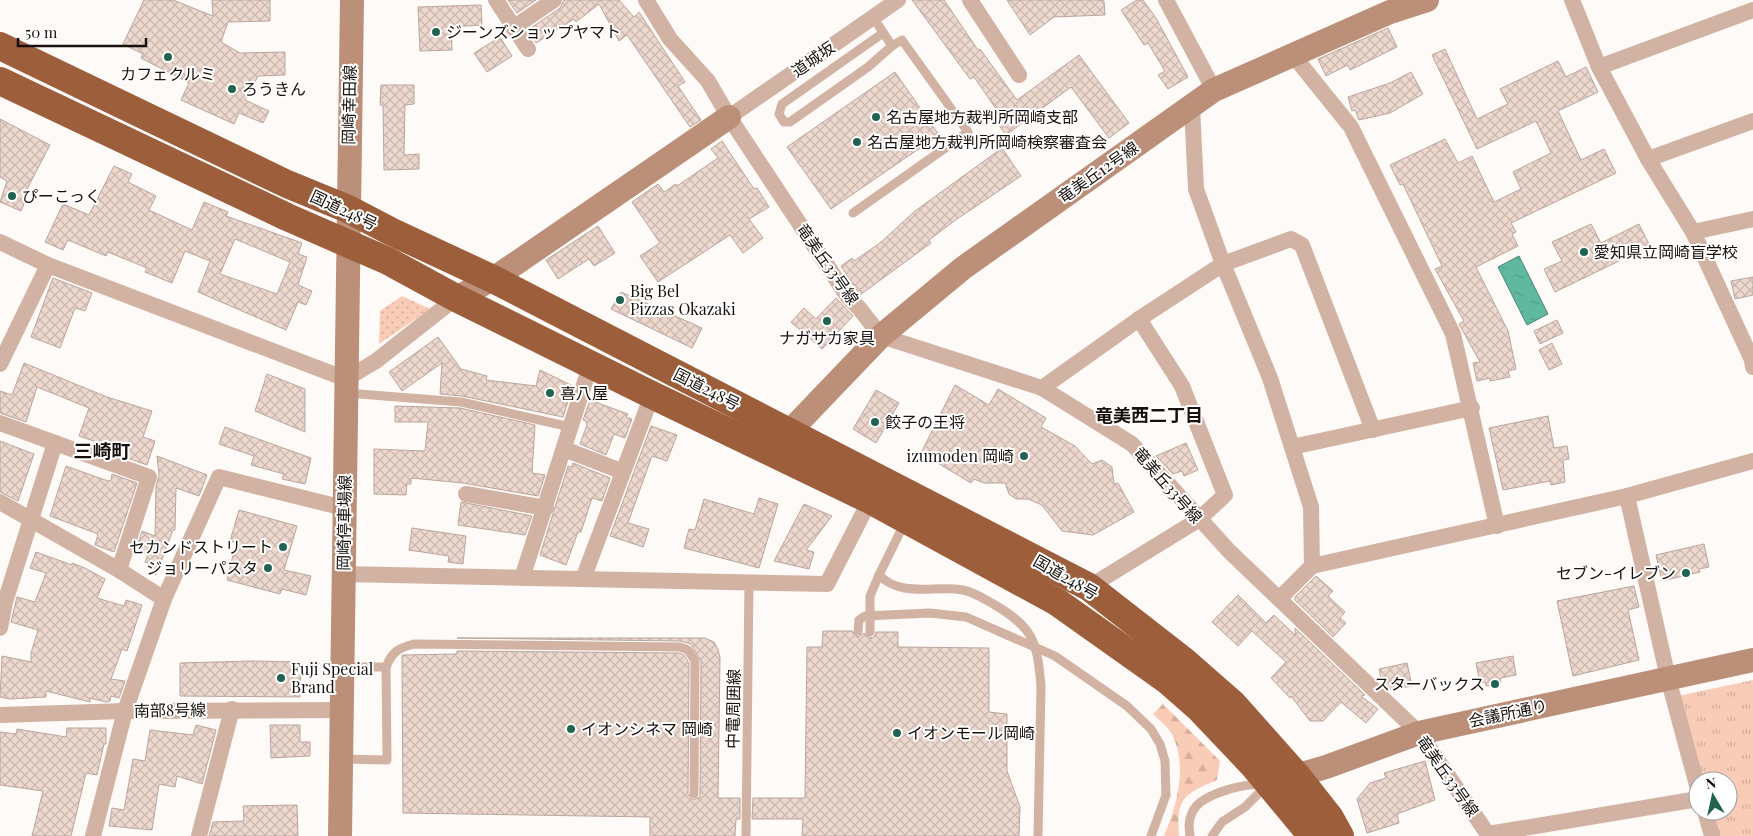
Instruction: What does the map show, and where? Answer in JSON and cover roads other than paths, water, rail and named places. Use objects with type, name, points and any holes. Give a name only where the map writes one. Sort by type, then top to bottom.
[{"type":"highway","name":"国道248号","points":[[0,46],[286,184],[348,209],[392,232],[494,279],[1089,587],[1184,660],[1233,704],[1296,776],[1330,818],[1340,836]]},
{"type":"highway","name":"国道248号","points":[[0,81],[287,217],[388,261],[456,298],[870,500],[1057,602],[1167,680],[1200,708],[1312,836]]},
{"type":"street","name":"岡崎幸田線","points":[[348,209],[352,0]]},
{"type":"street","points":[[496,0],[528,49]]},
{"type":"street","points":[[514,28],[554,0]]},
{"type":"street","name":"竜美丘33号線","points":[[646,0],[670,39],[708,81],[729,117],[848,296],[881,336],[1042,388],[1132,444],[1198,520],[1419,733],[1489,835]]},
{"type":"street","name":"道城坂","points":[[729,117],[898,0]]},
{"type":"street","points":[[970,0],[1019,76]]},
{"type":"street","points":[[1166,0],[1214,90]]},
{"type":"street","name":"竜美丘12号線","points":[[790,431],[881,336],[963,268],[1214,90],[1390,12],[1427,0]]},
{"type":"street","points":[[1572,0],[1599,67],[1648,160],[1693,232],[1752,360],[1753,367]]},
{"type":"street","points":[[1599,67],[1753,10]]},
{"type":"street","points":[[1293,55],[1351,126],[1453,334],[1472,408],[1497,526]]},
{"type":"street","points":[[1192,107],[1196,188],[1223,264],[1270,378],[1311,506],[1312,566]]},
{"type":"street","points":[[0,242],[48,265],[346,386],[456,298],[494,279],[729,117]]},
{"type":"street","points":[[1648,160],[1753,121]]},
{"type":"street","name":"岡崎停車場線","points":[[340,836],[348,209]]},
{"type":"street","points":[[1693,232],[1753,219]]},
{"type":"street","points":[[1042,388],[1139,319],[1223,264],[1291,239],[1302,244],[1373,430]]},
{"type":"street","points":[[0,364],[48,265]]},
{"type":"street","points":[[1089,587],[1198,520],[1225,494],[1182,386],[1139,319]]},
{"type":"street","points":[[522,578],[591,363]]},
{"type":"street","points":[[582,579],[621,471],[652,395]]},
{"type":"street","points":[[1292,447],[1472,408]]},
{"type":"street","points":[[0,423],[149,478],[119,570]]},
{"type":"street","points":[[0,628],[5,602],[55,443]]},
{"type":"street","points":[[564,449],[621,471]]},
{"type":"street","points":[[1280,598],[1312,566],[1627,496],[1753,462]]},
{"type":"street","points":[[93,836],[125,711],[164,599],[220,477],[344,508]]},
{"type":"street","points":[[466,494],[546,508]]},
{"type":"street","points":[[1627,496],[1668,678],[1693,771]]},
{"type":"street","points":[[344,574],[827,584],[870,500]]},
{"type":"street","points":[[0,502],[119,570],[164,599]]},
{"type":"street","name":"会議所通り","points":[[1268,784],[1419,733],[1753,660]]},
{"type":"street","points":[[199,836],[232,710]]},
{"type":"street","name":"南部8号線","points":[[0,715],[125,711],[341,710]]},
{"type":"street","points":[[1489,835],[1688,802]]},
{"type":"street","points":[[1708,821],[1712,836]]},
{"type":"lane","points":[[873,17],[892,46]]},
{"type":"lane","points":[[853,213],[968,132],[902,40],[892,46],[868,67],[790,122],[784,122],[779,114],[782,104],[883,33]]},
{"type":"lane","points":[[346,386],[461,402],[570,427]]},
{"type":"lane","points":[[870,632],[870,596],[906,520]]},
{"type":"lane","points":[[879,575],[900,588],[965,590],[1016,617],[1032,635],[1039,663],[1041,686],[1038,836]]},
{"type":"lane","name":"中電周囲線","points":[[746,836],[749,582]]},
{"type":"lane","points":[[858,631],[859,620],[864,616],[930,613],[966,617],[1055,656],[1127,706],[1151,729],[1160,744],[1165,761],[1166,795],[1151,836]]},
{"type":"lane","points":[[341,759],[387,760],[386,667],[390,656],[399,648],[408,646],[680,647],[688,650],[695,661],[694,794]]},
{"type":"lane","points":[[343,667],[386,667]]},
{"type":"lane","points":[[1190,836],[1189,824],[1192,812],[1197,805],[1213,795],[1240,787],[1268,784]]},
{"type":"lane","points":[[1212,836],[1222,822],[1245,807],[1268,784]]},
{"type":"water","points":[[1519,256],[1548,314],[1527,325],[1498,267]]},
{"type":"place","name":"ジーンズショップヤマト","points":[[436,32]]},
{"type":"place","name":"カフェクルミ","points":[[168,57]]},
{"type":"place","name":"ろうきん","points":[[232,89]]},
{"type":"place","name":"名古屋地方裁判所岡崎支部","points":[[876,117]]},
{"type":"place","name":"名古屋地方裁判所岡崎検察審査会","points":[[857,142]]},
{"type":"place","name":"ぴーこっく","points":[[12,196]]},
{"type":"place","name":"愛知県立岡崎盲学校","points":[[1584,252]]},
{"type":"place","name":"Big Bel Pizzas Okazaki","points":[[620,300]]},
{"type":"place","name":"ナガサカ家具","points":[[827,321]]},
{"type":"place","name":"喜八屋","points":[[550,393]]},
{"type":"place","name":"餃子の王将","points":[[875,422]]},
{"type":"place","name":"izumoden 岡崎","points":[[1024,456]]},
{"type":"place","name":"セカンドストリート","points":[[283,547]]},
{"type":"place","name":"ジョリーパスタ","points":[[268,568]]},
{"type":"place","name":"セブン-イレブン","points":[[1686,573]]},
{"type":"place","name":"Fuji Special Brand","points":[[281,678]]},
{"type":"place","name":"スターバックス","points":[[1495,684]]},
{"type":"place","name":"イオンシネマ 岡崎","points":[[571,729]]},
{"type":"place","name":"イオンモール岡崎","points":[[897,733]]},
{"type":"district","name":"竜美西二丁目","points":[[1149,416]]},
{"type":"district","name":"三崎町","points":[[102,451]]}]
